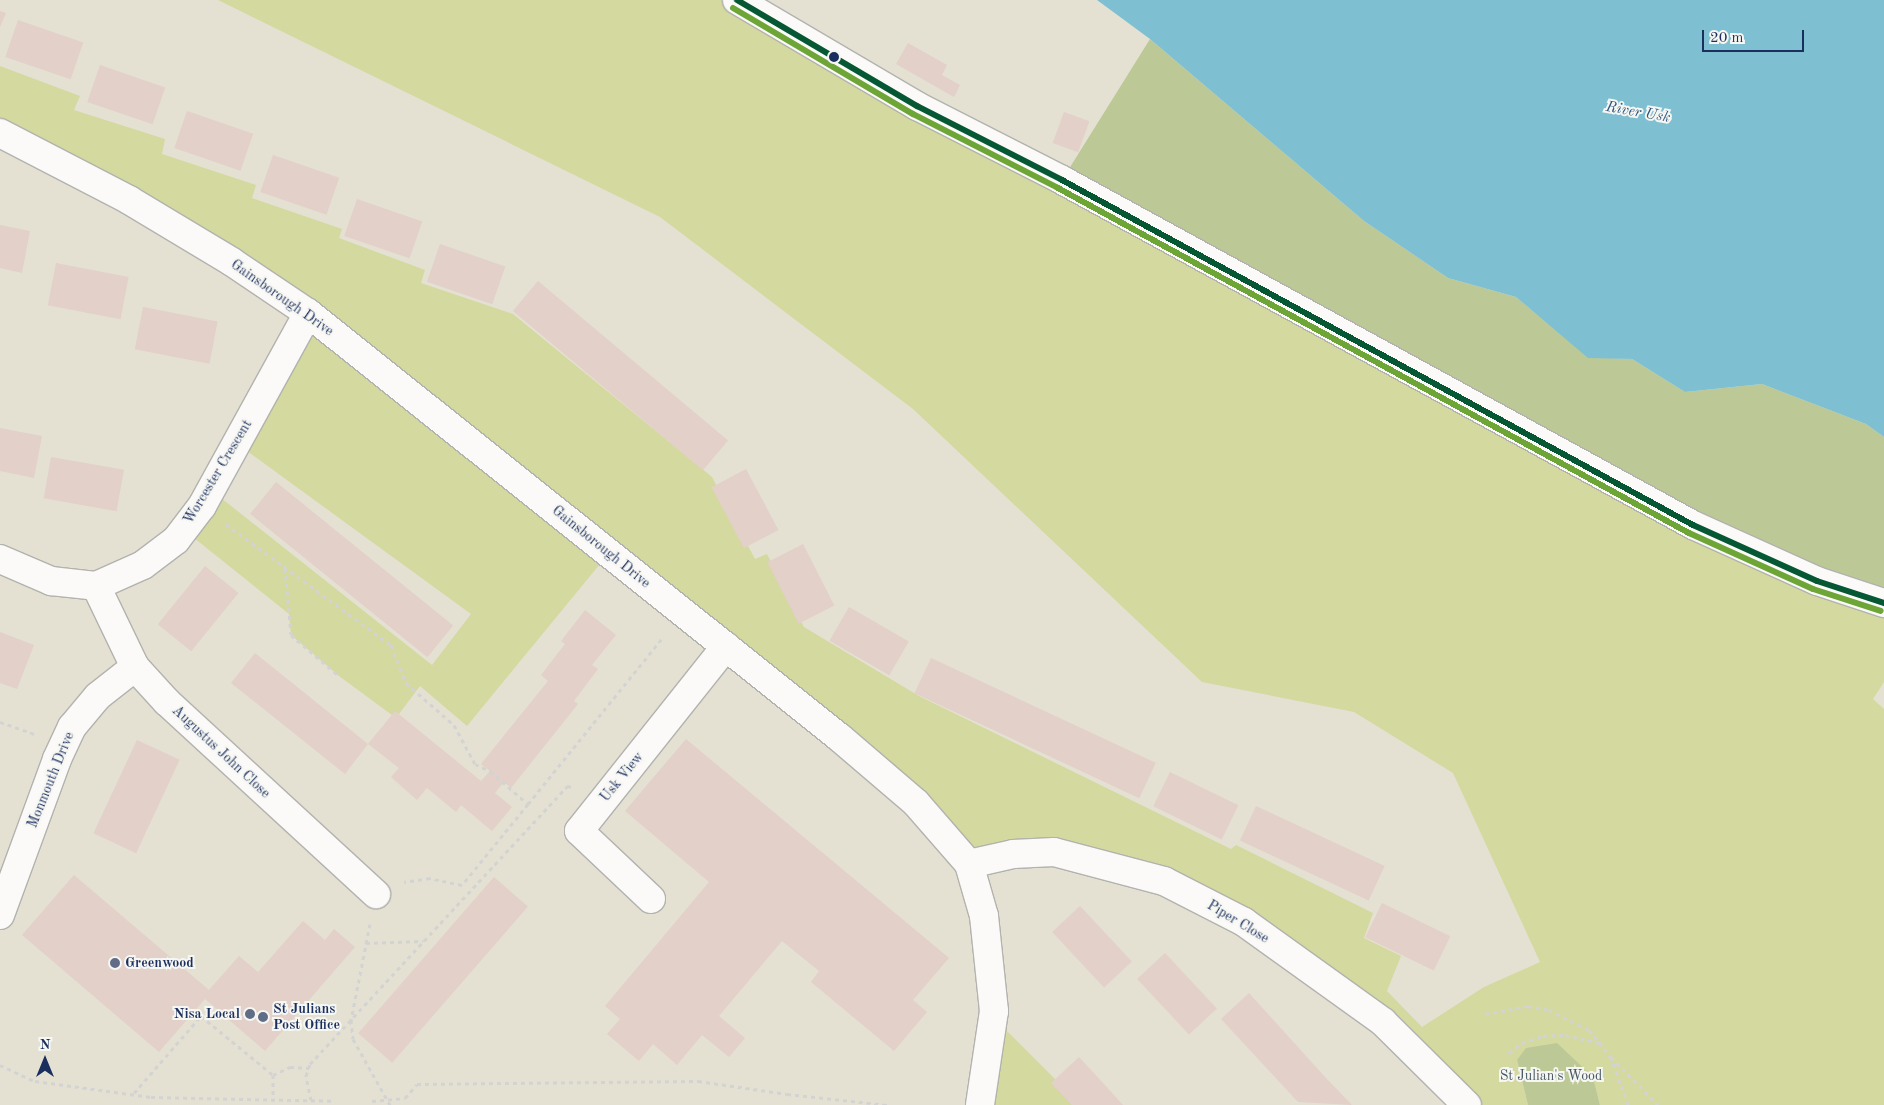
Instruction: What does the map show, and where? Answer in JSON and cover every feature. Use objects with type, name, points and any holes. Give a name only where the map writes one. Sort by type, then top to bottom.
[{"type":"street","points":[[737,0],[917,106],[1062,180],[1693,525],[1818,581],[1884,603]]},
{"type":"street","name":"Gainsborough Drive","points":[[0,133],[129,200],[232,262],[308,313],[726,646],[916,803],[970,864],[984,916],[994,1011],[980,1105]]},
{"type":"street","name":"Worcester Crescent","points":[[96,586],[143,565],[176,540],[202,506],[308,313]]},
{"type":"street","points":[[0,559],[51,581],[96,586]]},
{"type":"street","name":"Augustus John Close","points":[[96,586],[135,667],[166,702],[376,894]]},
{"type":"street","name":"Usk View","points":[[651,899],[579,831],[726,646]]},
{"type":"street","name":"Monmouth Drive","points":[[0,916],[57,759],[72,727],[98,696],[135,667]]},
{"type":"street","name":"Piper Close","points":[[970,864],[1013,854],[1054,852],[1164,882],[1244,922],[1383,1022],[1460,1103]]},
{"type":"path","points":[[202,506],[391,645],[406,683],[454,725],[475,764],[490,771],[528,804]]},
{"type":"path","points":[[285,567],[291,635],[339,676]]},
{"type":"path","points":[[389,1103],[354,1039],[351,1020],[376,894],[408,880],[430,878],[462,885],[681,611]]},
{"type":"path","points":[[311,1100],[306,1076],[309,1068],[567,786],[608,794]]},
{"type":"path","points":[[366,943],[424,941]]},
{"type":"path","points":[[1485,1014],[1528,1006],[1549,1010],[1590,1030],[1611,1058],[1658,1105]]},
{"type":"path","points":[[134,1094],[201,1016],[273,1075]]},
{"type":"path","points":[[1509,1054],[1522,1043],[1543,1036],[1565,1035],[1601,1043]]},
{"type":"path","points":[[1611,1058],[1628,1105]]},
{"type":"path","points":[[0,1065],[35,1081],[134,1094],[273,1101],[335,1101]]},
{"type":"path","points":[[273,1075],[290,1067],[309,1068]]},
{"type":"path","points":[[273,1075],[273,1101]]},
{"type":"path","points":[[372,1101],[389,1103],[404,1098],[417,1084],[698,1081],[889,1105]]},
{"type":"green space","points":[[218,0],[737,0],[1884,603],[1884,682],[1873,699],[1884,709],[1884,1105],[1600,1105],[1593,1077],[1517,1060],[1528,1105],[1467,1105],[1319,975],[1100,862],[969,864],[609,553],[467,726],[420,686],[396,718],[339,676],[291,635],[289,614],[184,530],[211,490],[432,665],[471,614],[236,443],[308,313],[0,133],[0,66],[80,96],[74,110],[165,139],[162,154],[256,185],[252,198],[342,229],[339,238],[425,270],[421,283],[513,314],[712,477],[755,559],[767,554],[804,627],[919,696],[1231,849],[1236,845],[1373,913],[1364,938],[1401,956],[1387,991],[1422,1027],[1484,987],[1540,962],[1453,773],[1354,712],[1202,682],[913,409],[660,217]]},
{"type":"green space","points":[[1150,39],[1364,221],[1448,278],[1516,297],[1588,357],[1632,359],[1685,392],[1762,384],[1866,424],[1884,437],[1884,603],[1817,581],[1062,180]]},
{"type":"green space","points":[[994,1018],[1081,1105],[980,1105]]},
{"type":"green space","name":"St Julian's Wood","points":[[1557,1043],[1593,1077],[1600,1105],[1528,1105],[1517,1060],[1526,1048]]},
{"type":"water","name":"River Usk","points":[[1097,0],[1884,0],[1884,437],[1866,424],[1762,384],[1685,392],[1632,359],[1588,358],[1516,297],[1448,278],[1364,221],[1150,39]]},
{"type":"building","points":[[0,11],[6,13],[0,27]]},
{"type":"building","points":[[18,20],[83,42],[71,79],[5,57]]},
{"type":"building","points":[[908,43],[947,65],[942,75],[960,85],[954,97],[896,64]]},
{"type":"building","points":[[100,65],[165,87],[153,124],[87,102]]},
{"type":"building","points":[[187,111],[253,134],[240,171],[174,148]]},
{"type":"building","points":[[1064,112],[1089,121],[1078,152],[1053,143]]},
{"type":"building","points":[[273,155],[339,178],[326,215],[260,192]]},
{"type":"building","points":[[357,199],[422,221],[410,258],[344,236]]},
{"type":"building","points":[[0,225],[30,231],[22,273],[0,268]]},
{"type":"building","points":[[440,244],[505,266],[492,304],[427,282]]},
{"type":"building","points":[[56,263],[129,277],[120,319],[48,305]]},
{"type":"building","points":[[538,281],[728,440],[703,470],[513,311]]},
{"type":"building","points":[[143,307],[218,322],[209,364],[135,349]]},
{"type":"building","points":[[0,428],[42,436],[34,478],[0,471]]},
{"type":"building","points":[[51,457],[124,470],[117,511],[44,498]]},
{"type":"building","points":[[746,469],[778,530],[744,548],[712,487]]},
{"type":"building","points":[[276,482],[453,625],[427,657],[250,514]]},
{"type":"building","points":[[803,544],[834,605],[799,624],[767,562]]},
{"type":"building","points":[[205,566],[238,593],[191,651],[158,624]]},
{"type":"building","points":[[849,607],[909,642],[889,675],[830,641]]},
{"type":"building","points":[[585,610],[616,635],[592,665],[598,669],[574,701],[578,704],[511,788],[504,782],[495,793],[512,807],[492,831],[461,805],[456,812],[427,788],[417,800],[391,777],[399,768],[368,744],[395,711],[481,781],[490,771],[481,764],[548,681],[541,675],[565,644],[561,641]]},
{"type":"building","points":[[0,632],[34,645],[17,689],[0,683]]},
{"type":"building","points":[[255,653],[368,744],[345,774],[231,683]]},
{"type":"building","points":[[931,658],[1156,763],[1139,798],[915,693]]},
{"type":"building","points":[[686,739],[949,958],[913,1000],[927,1012],[894,1051],[811,982],[819,971],[782,941],[719,1016],[745,1038],[729,1057],[702,1035],[677,1065],[653,1044],[639,1061],[607,1034],[620,1019],[605,1006],[709,882],[625,811]]},
{"type":"building","points":[[137,740],[180,760],[136,853],[93,833]]},
{"type":"building","points":[[1170,772],[1238,805],[1222,839],[1153,806]]},
{"type":"building","points":[[1256,806],[1385,866],[1369,900],[1240,840]]},
{"type":"building","name":"Greenwood","points":[[74,875],[209,990],[239,956],[258,972],[303,921],[325,940],[334,929],[355,947],[265,1051],[205,999],[159,1052],[22,935]]},
{"type":"building","points":[[494,877],[528,907],[392,1063],[358,1033]]},
{"type":"building","points":[[1382,903],[1450,936],[1434,970],[1365,937]]},
{"type":"building","points":[[1080,906],[1132,962],[1104,987],[1052,932]]},
{"type":"building","points":[[1165,953],[1217,1009],[1189,1034],[1137,979]]},
{"type":"building","points":[[1249,993],[1352,1105],[1298,1102],[1221,1019]]},
{"type":"building","points":[[1079,1057],[1123,1105],[1072,1105],[1051,1083]]},
{"type":"transit line","points":[[737,0],[917,106],[1062,180],[1693,525],[1817,581],[1884,603]]},
{"type":"transit line","points":[[733,8],[913,114],[1058,188],[1689,533],[1813,589],[1881,611]]},
{"type":"place","name":"Greenwood","points":[[115,963]]},
{"type":"place","name":"Nisa Local","points":[[250,1014]]},
{"type":"place","name":"St Julians Post Office","points":[[263,1017]]}]
